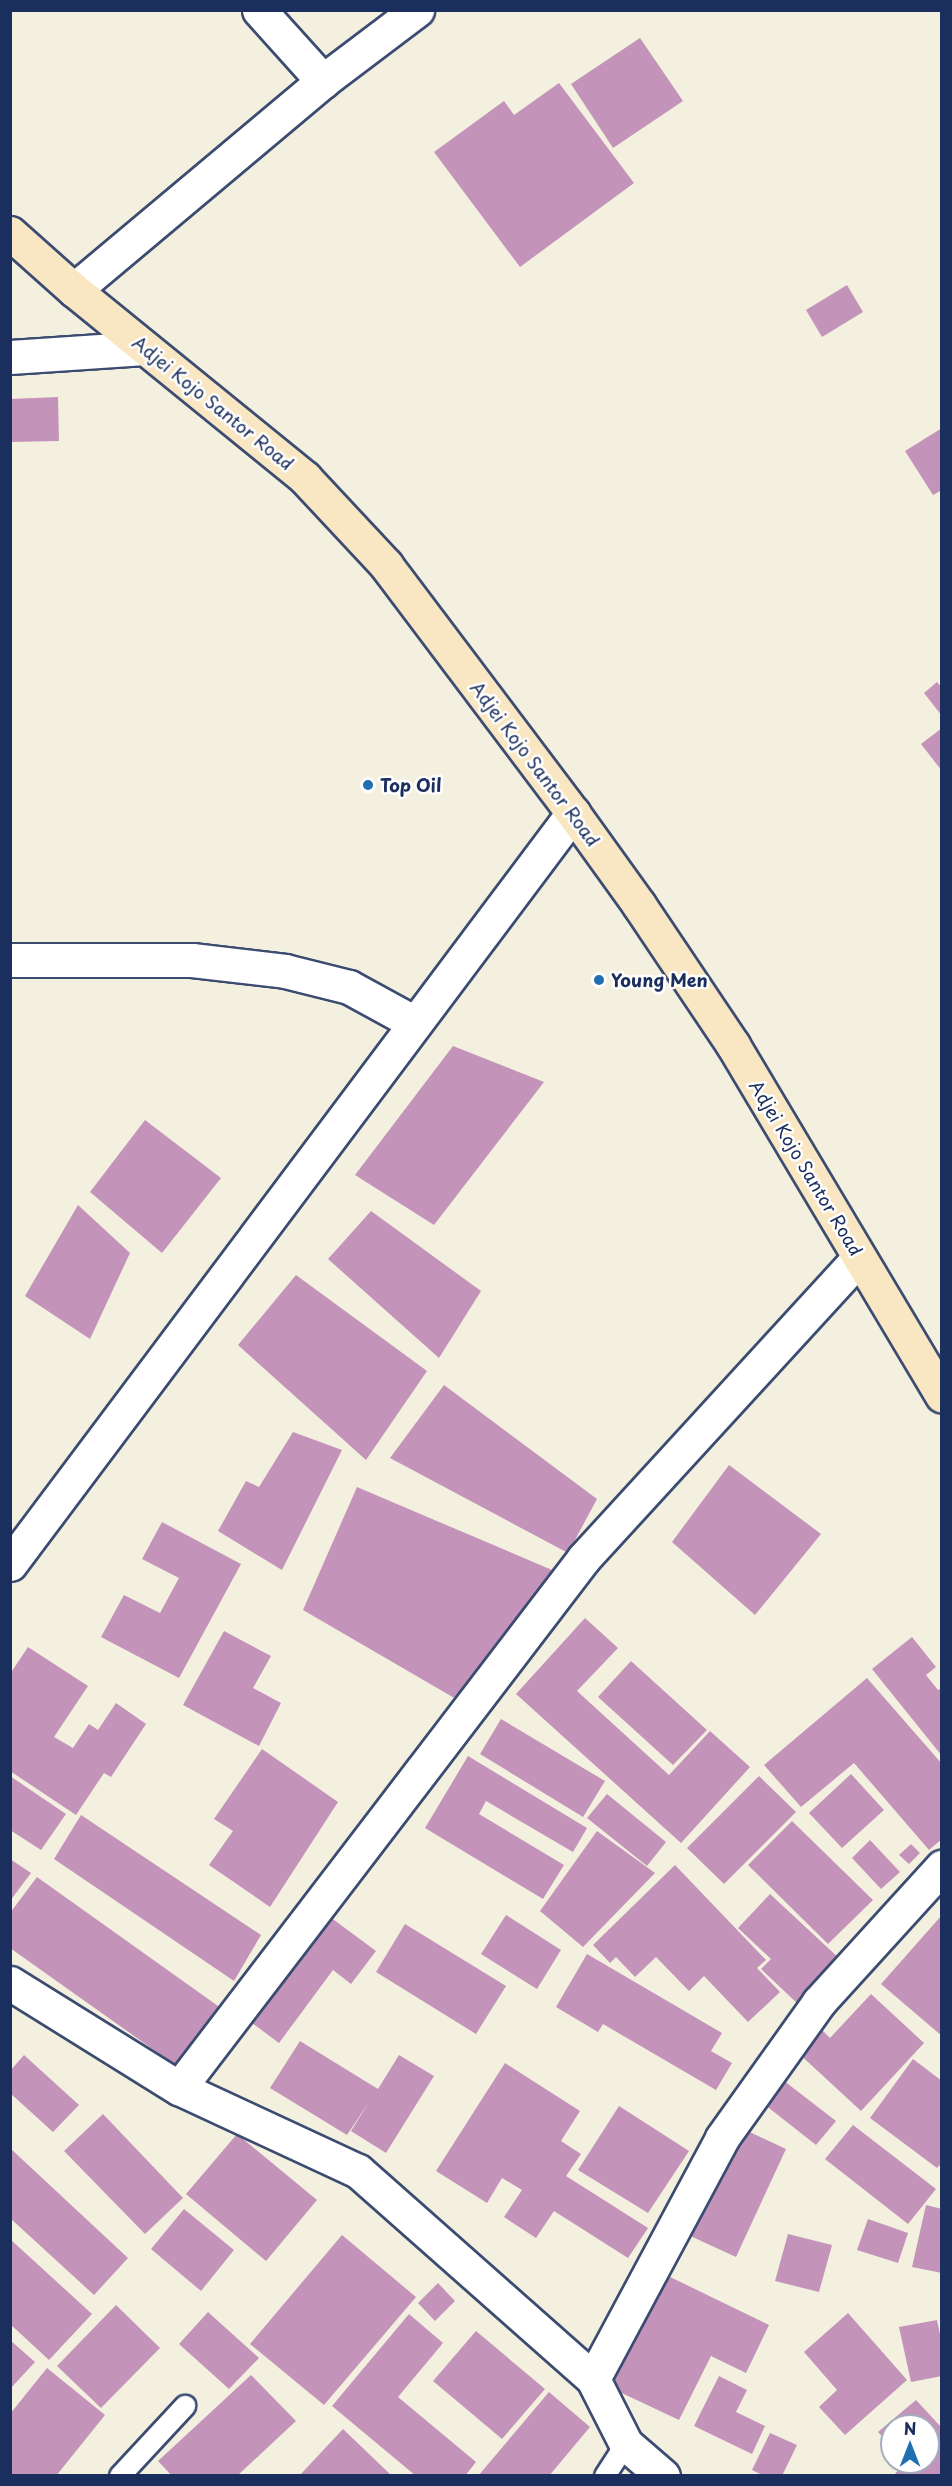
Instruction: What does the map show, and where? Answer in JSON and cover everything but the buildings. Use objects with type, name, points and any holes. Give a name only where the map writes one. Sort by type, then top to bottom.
[{"type":"street","points":[[259,10],[323,81]]},
{"type":"street","points":[[74,290],[323,81],[417,10]]},
{"type":"street","name":"Adjei Kojo Santor Road","points":[[10,233],[74,290],[304,478],[386,566],[573,813],[733,1045],[942,1395]]},
{"type":"street","points":[[10,357],[145,348]]},
{"type":"street","points":[[10,1564],[573,813]]},
{"type":"street","points":[[10,960],[192,960],[285,971],[349,987],[415,1023]]},
{"type":"street","points":[[179,2088],[584,1558],[859,1258]]},
{"type":"street","points":[[593,2379],[722,2138],[819,2002],[942,1867]]},
{"type":"street","points":[[10,1983],[179,2088],[358,2172],[593,2379],[626,2444],[663,2475]]},
{"type":"lane","points":[[120,2475],[185,2406]]},
{"type":"lane","points":[[605,2475],[626,2444]]},
{"type":"place","name":"Top Oil","points":[[368,785]]},
{"type":"place","name":"Young Men","points":[[599,980]]}]
